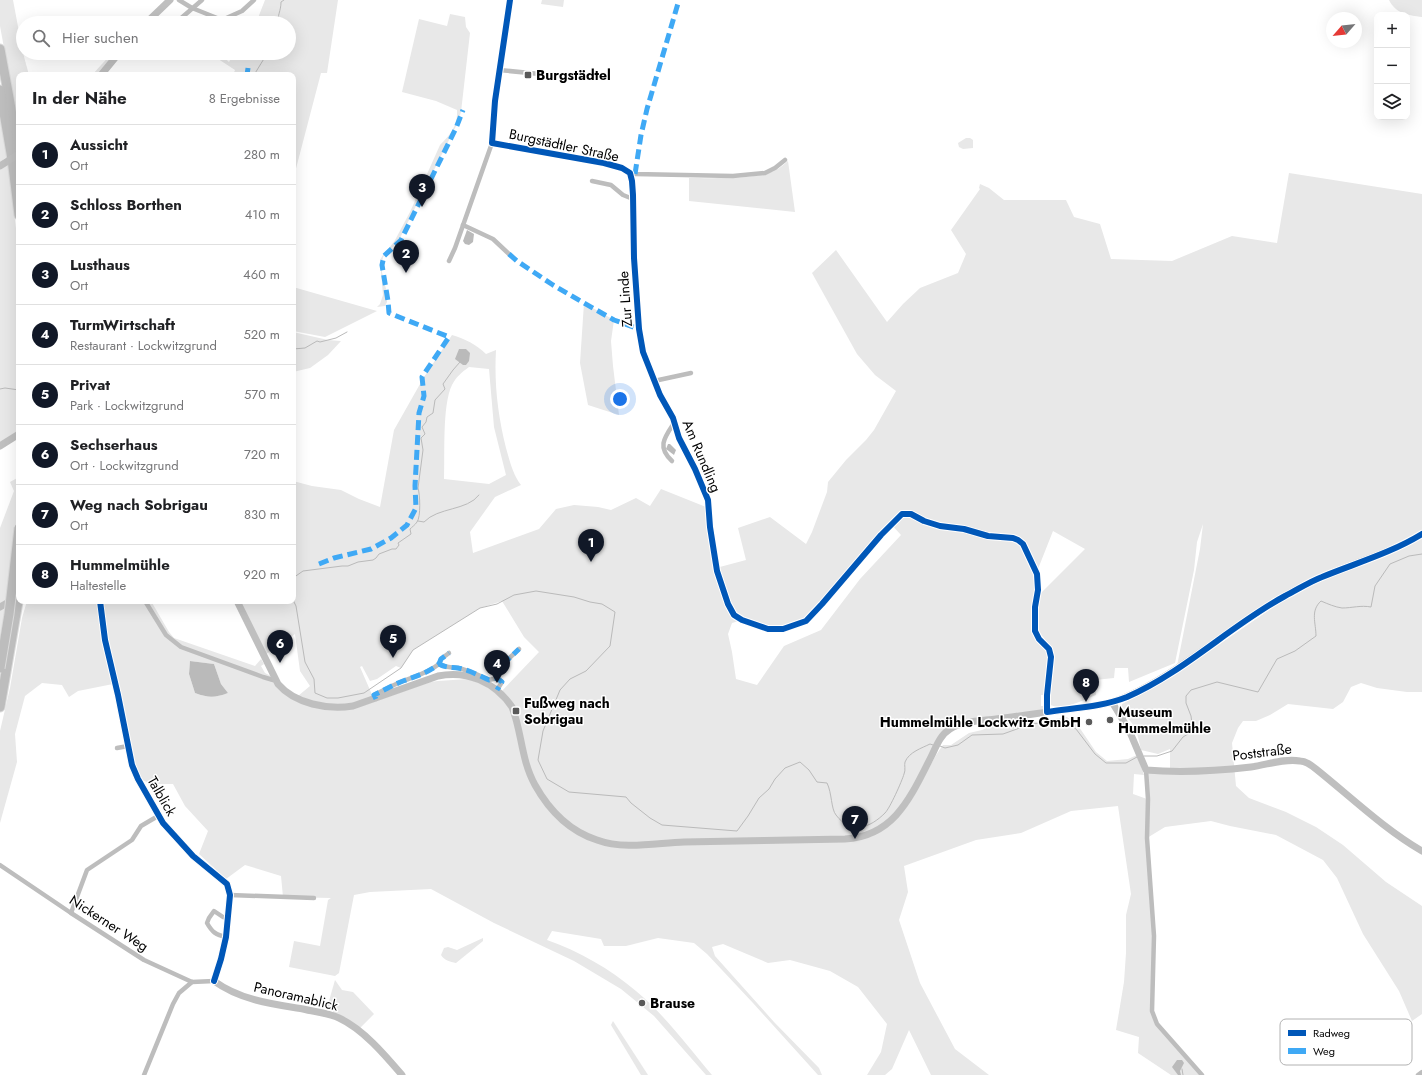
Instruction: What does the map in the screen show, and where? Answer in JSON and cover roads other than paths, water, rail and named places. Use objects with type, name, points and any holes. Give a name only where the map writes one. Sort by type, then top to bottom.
[{"type":"highway","points":[[0,49],[16,140]]},
{"type":"highway","points":[[0,90],[16,192]]},
{"type":"highway","points":[[0,668],[9,614],[16,554]]},
{"type":"highway","points":[[0,707],[18,604]]},
{"type":"main road","points":[[153,16],[170,0]]},
{"type":"main road","points":[[103,72],[113,60]]},
{"type":"main road","points":[[0,166],[16,156]]},
{"type":"main road","points":[[0,446],[16,436]]},
{"type":"main road","points":[[238,604],[276,680],[282,688],[297,698],[317,705],[344,707],[376,699],[428,680],[452,674],[469,676],[486,682],[507,699],[512,707],[526,765],[544,798],[561,819],[572,828],[598,841],[640,845],[855,838],[868,835],[880,829],[900,812],[909,800],[939,741],[950,730],[968,723],[1112,702],[1126,697],[1151,684],[1284,597],[1321,577],[1396,548],[1422,534]]},
{"type":"main road","points":[[0,607],[7,603],[16,593]]},
{"type":"main road","name":"Talblick","points":[[100,604],[105,640],[132,765],[158,816],[193,856],[227,884],[230,895]]},
{"type":"main road","points":[[1112,702],[1128,730],[1146,770]]},
{"type":"main road","name":"Poststraße","points":[[1146,770],[1175,772],[1252,767],[1300,760],[1308,763],[1385,826],[1405,841],[1422,851]]},
{"type":"main road","points":[[214,981],[226,937],[230,895]]},
{"type":"main road","name":"Panoramablick","points":[[214,981],[224,988],[244,997],[261,1002],[322,1013],[339,1019],[354,1028],[380,1049],[402,1075]]},
{"type":"street","points":[[179,0],[192,8],[212,16]]},
{"type":"street","points":[[183,16],[202,0]]},
{"type":"street","points":[[231,16],[242,11],[254,0]]},
{"type":"street","name":"Burgstädtler Straße","points":[[510,0],[499,70],[492,143],[604,163],[622,168],[630,173]]},
{"type":"street","points":[[499,70],[540,74]]},
{"type":"street","points":[[449,261],[492,143]]},
{"type":"street","points":[[630,173],[733,176],[764,172],[775,168],[785,160]]},
{"type":"street","name":"Zur Linde","points":[[630,173],[632,181],[634,258],[639,329],[643,352],[654,381],[673,418]]},
{"type":"street","points":[[592,181],[611,185],[623,195],[633,199]]},
{"type":"street","points":[[463,225],[492,239],[509,254]]},
{"type":"street","points":[[654,381],[691,373]]},
{"type":"street","name":"Am Rundling","points":[[673,418],[679,438],[695,469],[708,500],[710,527]]},
{"type":"street","name":"Am Rundling","points":[[672,461],[667,456],[663,448],[663,444],[664,438],[674,424]]},
{"type":"street","points":[[147,604],[166,635],[181,647],[263,677],[276,680]]},
{"type":"street","points":[[497,678],[500,667],[519,649]]},
{"type":"street","points":[[376,699],[374,695],[403,681],[432,670],[439,664],[441,659],[449,653]]},
{"type":"street","points":[[439,664],[446,667],[465,670],[489,680],[497,678]]},
{"type":"street","points":[[496,690],[502,682],[497,678]]},
{"type":"street","points":[[117,748],[128,746]]},
{"type":"street","points":[[1146,770],[1148,799],[1147,838],[1154,936],[1152,1011],[1157,1024],[1202,1075]]},
{"type":"street","points":[[71,913],[86,870],[132,840],[142,826],[158,816]]},
{"type":"street","name":"Nickerner Weg","points":[[0,865],[144,960],[192,982],[214,981]]},
{"type":"street","points":[[230,895],[314,898]]},
{"type":"street","points":[[226,937],[217,935],[210,930],[207,923],[214,912],[228,918]]},
{"type":"street","points":[[144,1075],[173,1004],[180,993],[192,982]]},
{"type":"street","points":[[1418,1075],[1422,1072]]},
{"type":"waterway","points":[[278,16],[281,2],[284,0]]},
{"type":"waterway","points":[[256,72],[263,60]]},
{"type":"waterway","points":[[296,349],[305,348],[317,341],[320,342],[336,338],[347,332]]},
{"type":"waterway","points":[[296,576],[303,571],[348,566],[358,562],[373,560],[379,554],[396,549],[399,545],[398,543],[411,534],[410,529],[417,522],[420,511],[418,488],[423,450],[421,438],[425,434],[422,427],[426,422],[427,417],[433,413],[435,400],[445,389],[443,384],[460,362]]},
{"type":"waterway","points":[[0,389],[16,390]]},
{"type":"waterway","points":[[418,521],[424,522],[437,514],[460,507],[474,500],[479,495]]},
{"type":"waterway","points":[[1144,756],[1157,756],[1172,751],[1183,737],[1193,731],[1191,716],[1186,703],[1186,696],[1191,690],[1217,682],[1258,692],[1277,659],[1295,651],[1316,636],[1314,617],[1316,609],[1321,601],[1342,608],[1364,606],[1371,607],[1375,586],[1390,564],[1409,556],[1422,554]]},
{"type":"waterway","points":[[295,604],[305,662],[314,679],[315,693],[327,698],[338,698],[364,693],[401,668],[413,650],[480,608],[497,604],[514,595],[536,591],[574,597],[602,604],[615,612],[610,646],[586,671],[570,679],[560,690],[543,731],[538,760],[547,779],[569,792],[626,797],[631,803],[650,818],[662,825],[737,831],[759,798],[769,789],[775,779],[785,768],[800,762],[809,770],[817,782],[827,783],[834,812],[842,821],[854,827],[867,825],[879,818],[890,806],[903,777],[905,762],[909,756],[930,744],[933,745]]},
{"type":"waterway","points":[[940,746],[945,748],[958,745],[972,735],[1003,734],[1031,724],[1052,722],[1066,723],[1076,729],[1095,754],[1106,763],[1126,763],[1137,757]]},
{"type":"waterway","points":[[1182,1069],[1183,1075]]},
{"type":"place","name":"Burgstädtel","points":[[528,75]]},
{"type":"place","name":"Lusthaus","points":[[422,207]]},
{"type":"place","name":"Schloss Borthen","points":[[406,273]]},
{"type":"place","name":"Aussicht","points":[[591,562]]},
{"type":"place","name":"Privat","points":[[393,658]]},
{"type":"place","name":"Sechserhaus","points":[[280,663]]},
{"type":"place","name":"TurmWirtschaft","points":[[497,683]]},
{"type":"place","name":"Hummelmühle","points":[[1086,702]]},
{"type":"place","name":"Fußweg nach Sobrigau","points":[[516,711]]},
{"type":"place","name":"Museum Hummelmühle","points":[[1110,720]]},
{"type":"place","name":"Hummelmühle Lockwitz GmbH","points":[[1089,722]]},
{"type":"place","name":"Weg nach Sobrigau","points":[[855,839]]},
{"type":"place","name":"Brause","points":[[642,1003]]}]
